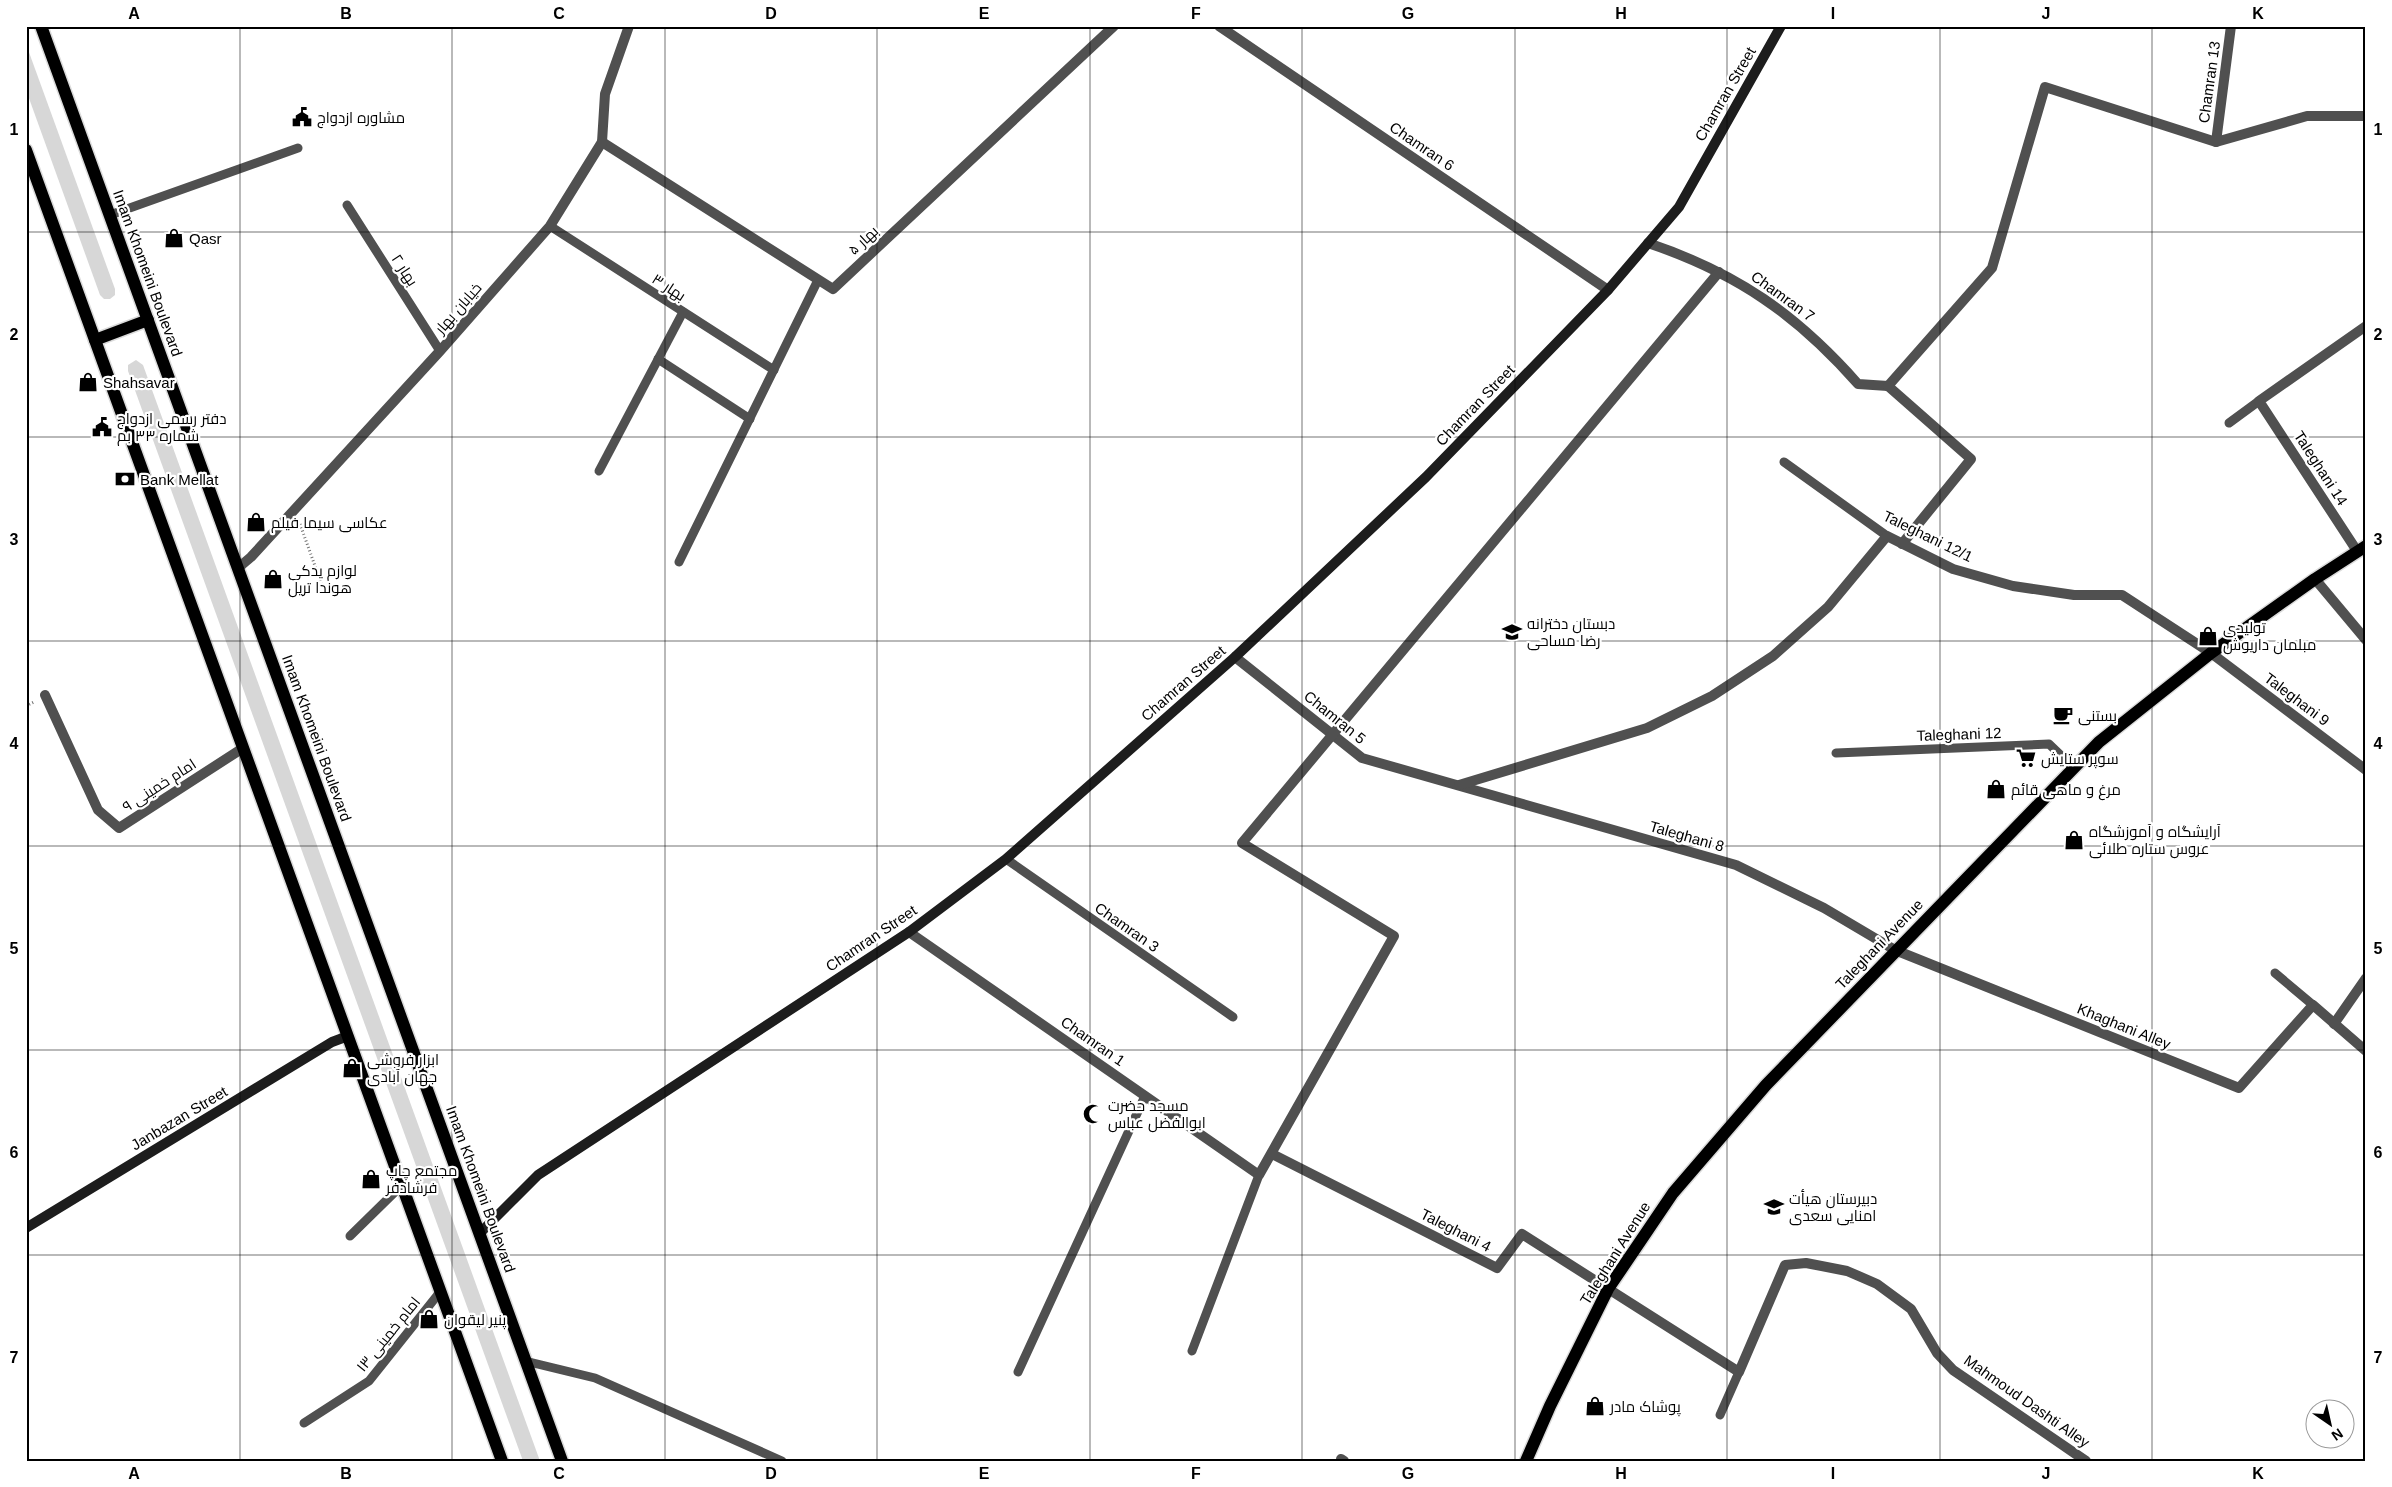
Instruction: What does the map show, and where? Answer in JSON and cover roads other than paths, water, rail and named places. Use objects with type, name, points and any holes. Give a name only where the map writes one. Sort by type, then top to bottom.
[{"type":"main road","name":"Imam Khomeini Boulevard","points":[[41,26],[562,1461]]},
{"type":"main road","name":"Chamran Street","points":[[480,1234],[538,1175],[909,932],[1006,859],[1235,657],[1426,478],[1608,290],[1679,207],[1781,26]]},
{"type":"main road","points":[[26,150],[502,1461]]},
{"type":"main road","points":[[95,340],[148,320]]},
{"type":"main road","name":"Taleghani Avenue","points":[[1526,1461],[1550,1406],[1608,1290],[1673,1193],[1766,1085],[2099,742],[2211,653],[2315,578],[2362,548]]},
{"type":"main road","name":"Janbazan Street","points":[[26,1228],[326,1046],[348,1036]]},
{"type":"street","name":"خیابان بهار","points":[[238,568],[251,557],[295,510],[440,351],[550,226],[602,142],[605,94],[629,26]]},
{"type":"street","name":"بهار ۵","points":[[602,142],[832,289],[1114,26]]},
{"type":"street","name":"Chamran 6","points":[[1219,26],[1608,290]]},
{"type":"street","name":"Chamran 13","points":[[2216,142],[2231,26]]},
{"type":"street","points":[[1902,544],[1971,459],[1888,386],[1992,268],[2045,87],[2216,142],[2307,116],[2366,116]]},
{"type":"street","name":"Chamran 7","points":[[1648,243],[1687,256],[1737,281],[1784,312],[1827,348],[1858,384],[1888,386]]},
{"type":"street","points":[[1260,1176],[1394,936],[1242,843],[1719,272]]},
{"type":"street","points":[[2260,401],[2366,326]]},
{"type":"street","name":"Taleghani 14","points":[[2260,401],[2362,548]]},
{"type":"street","points":[[1458,785],[1647,728],[1712,696],[1773,656],[1828,607],[1887,536]]},
{"type":"street","name":"Taleghani 12/1","points":[[1887,536],[1953,569],[2013,586],[2074,595],[2122,595],[2211,653]]},
{"type":"street","points":[[2315,578],[2366,640]]},
{"type":"street","name":"Taleghani 9","points":[[2211,653],[2366,770]]},
{"type":"street","name":"Chamran 5","points":[[1235,657],[1362,758],[1458,785]]},
{"type":"street","name":"امام خمینی ۹","points":[[45,694],[98,810],[119,828],[244,748]]},
{"type":"street","name":"Taleghani 8","points":[[1458,785],[1736,865],[1824,908],[1895,950]]},
{"type":"street","name":"Chamran 1","points":[[909,932],[1260,1176]]},
{"type":"street","name":"Khaghani Alley","points":[[1895,950],[2239,1088],[2312,1005]]},
{"type":"street","points":[[2334,1024],[2366,978]]},
{"type":"street","points":[[2312,1005],[2366,1051]]},
{"type":"street","name":"Taleghani 4","points":[[1272,1154],[1497,1268],[1522,1234],[1608,1290]]},
{"type":"street","name":"Mahmoud Dashti Alley","points":[[1739,1372],[1785,1265],[1806,1263],[1847,1271],[1877,1284],[1911,1309],[1936,1353],[1953,1370],[2086,1461]]},
{"type":"street","points":[[1608,1290],[1739,1372]]},
{"type":"lane","points":[[110,215],[298,148]]},
{"type":"lane","name":"بهار ۲","points":[[347,205],[440,351]]},
{"type":"lane","name":"بهار ۳","points":[[550,226],[774,370]]},
{"type":"lane","points":[[679,562],[818,280]]},
{"type":"lane","points":[[599,471],[683,312]]},
{"type":"lane","points":[[658,359],[750,419]]},
{"type":"lane","points":[[2229,423],[2260,401]]},
{"type":"lane","name":"Taleghani 12/1","points":[[1784,462],[1887,536]]},
{"type":"lane","name":"Taleghani 12","points":[[1836,752],[2049,744],[2074,768]]},
{"type":"lane","name":"Chamran 3","points":[[1006,859],[1233,1017]]},
{"type":"lane","points":[[2275,973],[2312,1005]]},
{"type":"lane","points":[[1018,1372],[1145,1096]]},
{"type":"lane","points":[[1192,1351],[1260,1176]]},
{"type":"lane","points":[[350,1236],[402,1185]]},
{"type":"lane","name":"امام خمینی ۱۳","points":[[304,1423],[369,1381],[440,1292]]},
{"type":"lane","points":[[525,1360],[595,1378],[782,1461]]},
{"type":"lane","points":[[1720,1415],[1739,1372]]},
{"type":"place","name":"مشاوره ازدواج","points":[[302,117]]},
{"type":"place","name":"Qasr","points":[[174,238]]},
{"type":"place","name":"Shahsavar","points":[[88,382]]},
{"type":"place","name":"دفتر رسمی ازدواج شماره ۳۳ بم","points":[[102,427]]},
{"type":"place","name":"Bank Mellat","points":[[125,479]]},
{"type":"place","name":"عکاسی سیما فیلم","points":[[256,522]]},
{"type":"place","name":"لوازم یدکی هوندا تریل","points":[[273,579]]},
{"type":"place","name":"دبستان دخترانه رضا مساحی","points":[[1512,632]]},
{"type":"place","name":"تولیدی مبلمان داریوش","points":[[2208,636]]},
{"type":"place","name":"بستنی","points":[[2063,715]]},
{"type":"place","name":"سوپر ستایش","points":[[2026,758]]},
{"type":"place","name":"مرغ و ماهی قائم","points":[[1996,789]]},
{"type":"place","name":"آرایشگاه و آموزشگاه عروس ستاره طلائی","points":[[2074,840]]},
{"type":"place","name":"ابزار فروشی جهان آبادی","points":[[352,1068]]},
{"type":"place","name":"مسجد حضرت ابوالفضل عباس","points":[[1093,1114]]},
{"type":"place","name":"مجتمع چاپ فرشادفر","points":[[371,1179]]},
{"type":"place","name":"دبیرستان هیأت امنایی سعدی","points":[[1774,1207]]},
{"type":"place","name":"پنیر لیقوان","points":[[429,1319]]},
{"type":"place","name":"پوشاک مادر","points":[[1595,1406]]}]
